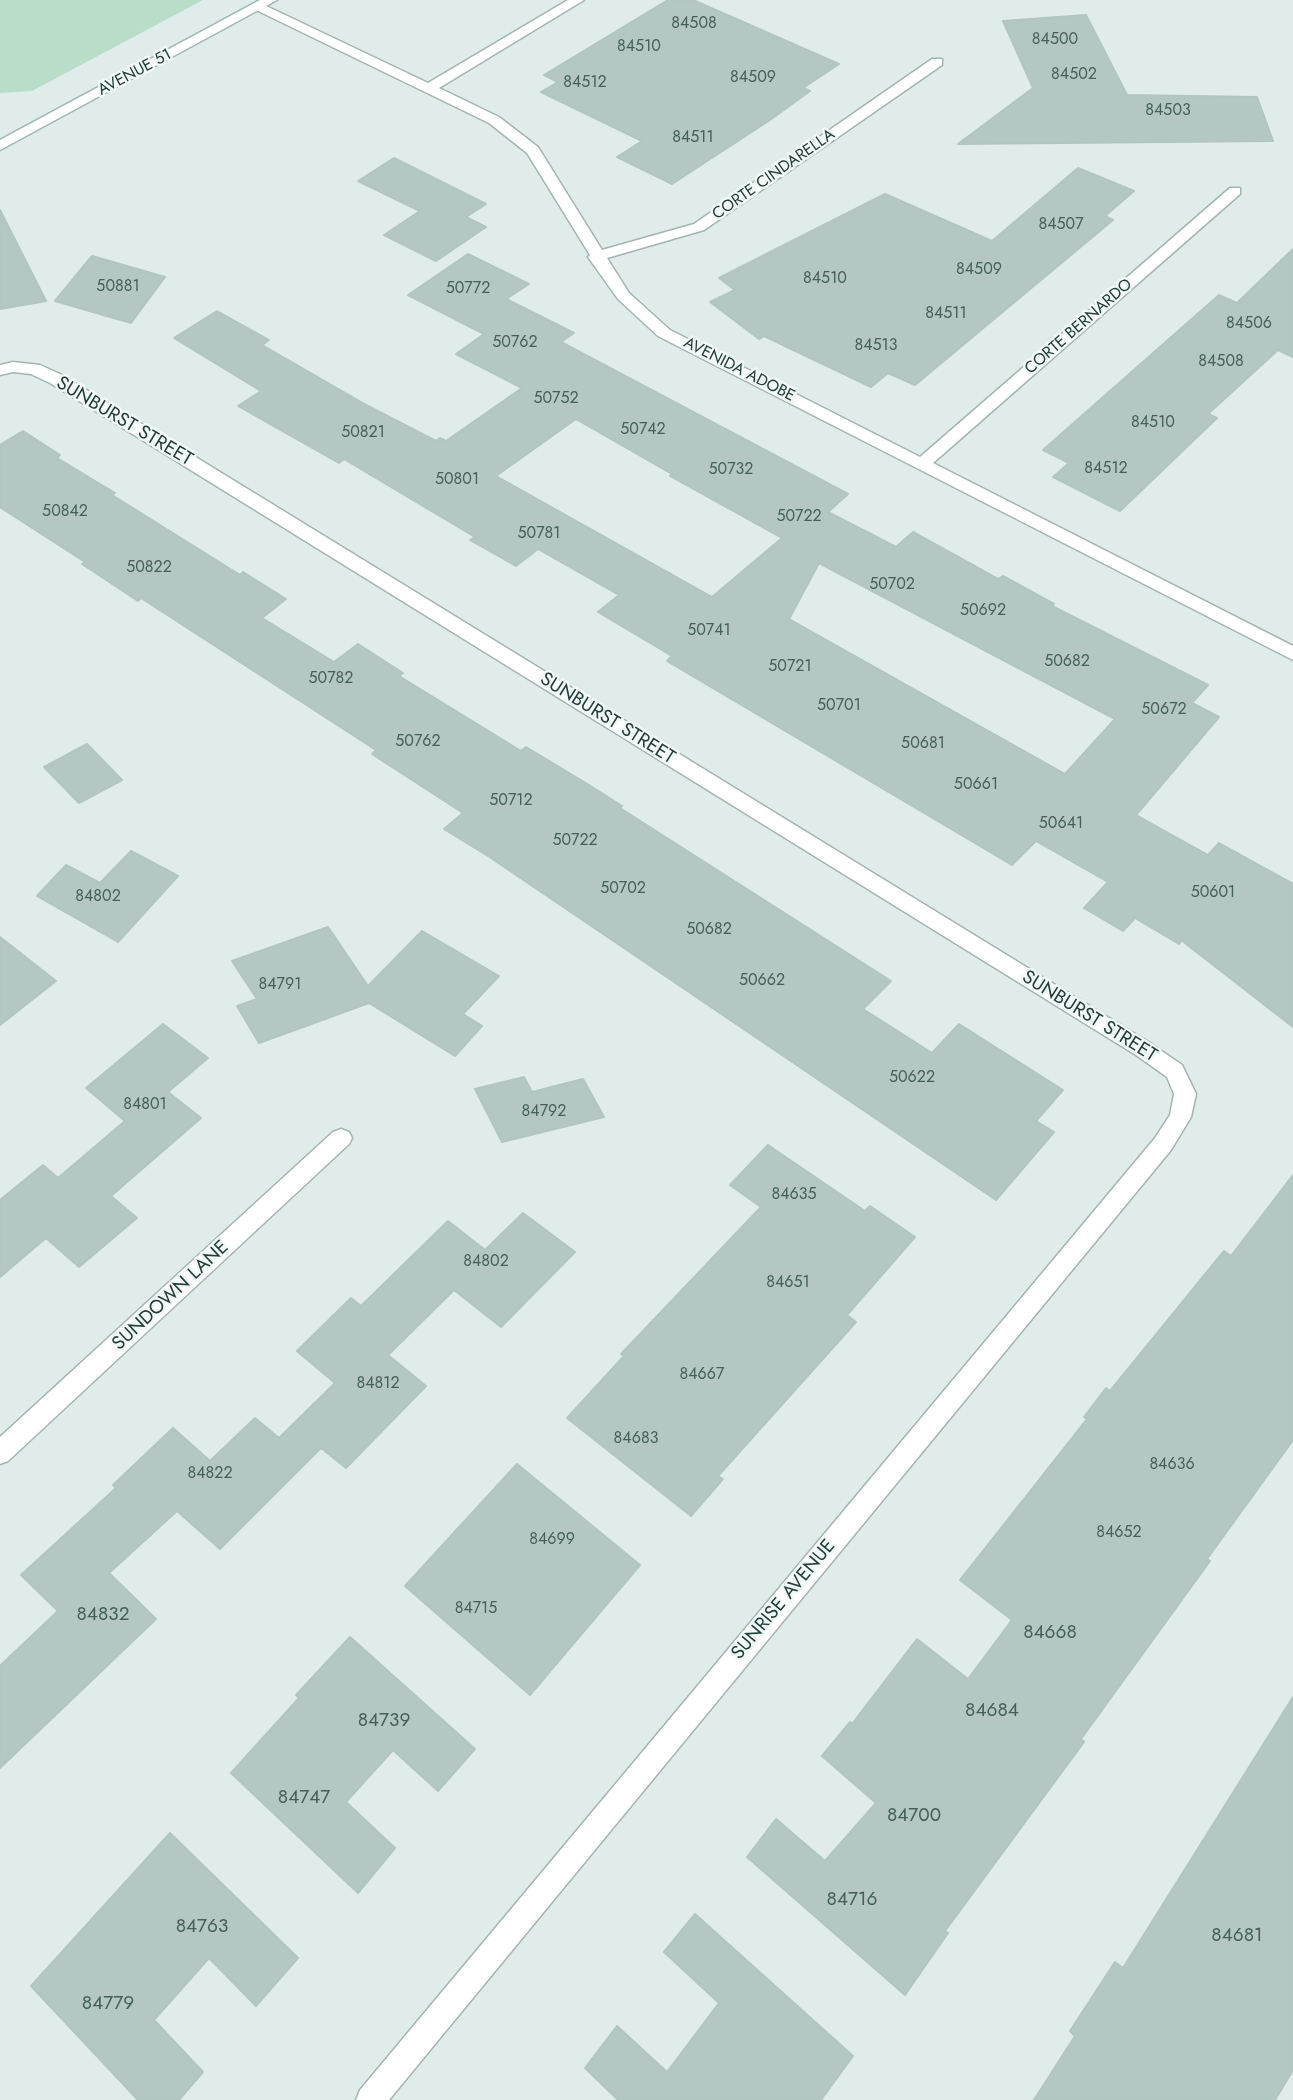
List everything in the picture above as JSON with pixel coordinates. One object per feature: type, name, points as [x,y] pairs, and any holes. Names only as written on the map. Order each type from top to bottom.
[{"type":"street","points":[[428,89],[577,0]]},
{"type":"street","name":"AVENIDA ADOBE","points":[[264,4],[494,120],[533,150],[622,296],[664,333],[1293,654]]},
{"type":"street","name":"AVENUE 51","points":[[2,143],[264,4]]},
{"type":"street","name":"CORTE CINDARELLA","points":[[596,257],[699,227],[937,62]]},
{"type":"street","name":"CORTE BERNARDO","points":[[923,463],[1235,191]]},
{"type":"street","name":"SUNBURST STREET","points":[[7,369],[34,369],[56,379],[1143,1049],[1175,1071],[1185,1094]]},
{"type":"street","name":"SUNRISE AVENUE","points":[[370,2100],[1163,1144],[1180,1117],[1185,1094]]},
{"type":"street","name":"SUNDOWN LANE","points":[[0,1453],[341,1138]]},
{"type":"green space","points":[[0,0],[203,0],[32,91],[0,93]]},
{"type":"building","points":[[668,0],[693,0],[839,64],[803,88],[810,91],[770,120],[672,184],[617,157],[642,141],[541,92],[558,82],[544,75]]},
{"type":"building","points":[[1086,15],[1127,95],[1257,97],[1273,141],[958,144],[1033,88],[1003,21]]},
{"type":"building","points":[[394,158],[486,204],[466,217],[486,227],[436,261],[384,235],[420,211],[358,181]]},
{"type":"building","points":[[1078,168],[1134,191],[1105,216],[1113,220],[915,385],[888,373],[871,387],[764,336],[759,339],[710,302],[735,290],[719,278],[885,194],[992,241]]},
{"type":"building","points":[[0,210],[46,301],[0,309]]},
{"type":"building","points":[[1293,249],[1293,357],[1278,350],[1208,414],[1217,418],[1120,511],[1053,477],[1069,463],[1043,450],[1219,295],[1237,303]]},
{"type":"building","points":[[468,254],[529,284],[506,299],[574,333],[561,342],[848,494],[828,512],[896,547],[913,532],[998,579],[1003,576],[1054,604],[1052,606],[1208,685],[1192,703],[1219,717],[1136,815],[1208,855],[1219,843],[1293,884],[1293,1027],[1181,940],[1179,944],[1135,918],[1123,931],[1084,908],[1108,882],[1036,841],[1012,865],[667,661],[672,656],[598,612],[619,595],[538,549],[516,566],[470,540],[475,537],[344,459],[339,463],[238,406],[261,391],[174,338],[217,311],[269,340],[262,345],[368,406],[436,441],[440,438],[446,441],[522,388],[456,354],[484,334],[408,295]],"holes":[[[576,419],[672,474],[670,476],[782,538],[712,597],[496,476]],[[819,563],[1115,719],[1065,774],[789,619]]]},
{"type":"building","points":[[92,256],[165,277],[131,323],[55,301]]},
{"type":"building","points":[[23,431],[60,455],[57,458],[115,493],[112,495],[240,575],[243,572],[286,599],[262,618],[334,662],[358,644],[403,673],[399,676],[521,751],[526,747],[589,785],[622,806],[620,808],[891,981],[863,1009],[932,1053],[959,1024],[1063,1090],[1036,1121],[1054,1132],[996,1200],[488,856],[444,829],[463,813],[372,754],[376,750],[141,598],[138,601],[82,564],[85,562],[0,507],[0,445]]},
{"type":"building","points":[[87,744],[122,780],[79,803],[44,767]]},
{"type":"building","points":[[131,851],[178,876],[118,942],[37,896],[66,865],[100,883]]},
{"type":"building","points":[[328,927],[368,986],[422,931],[499,976],[463,1014],[482,1026],[455,1056],[369,1003],[259,1043],[237,1006],[257,999],[232,961]]},
{"type":"building","points":[[0,937],[56,981],[0,1025]]},
{"type":"building","points":[[163,1024],[208,1058],[168,1092],[201,1118],[111,1196],[137,1218],[79,1267],[46,1238],[0,1277],[0,1200],[43,1165],[58,1178],[125,1121],[86,1088]]},
{"type":"building","points":[[524,1077],[532,1092],[583,1079],[604,1117],[502,1142],[475,1089]]},
{"type":"building","points":[[768,1145],[865,1211],[870,1206],[915,1237],[847,1315],[856,1322],[718,1476],[723,1479],[691,1516],[567,1418],[624,1356],[621,1354],[761,1207],[730,1185]]},
{"type":"building","points":[[1293,1175],[1293,1440],[1207,1559],[1210,1561],[1081,1739],[1084,1742],[945,1931],[948,1933],[905,1995],[747,1857],[776,1819],[825,1861],[876,1803],[822,1756],[850,1722],[852,1724],[917,1639],[968,1679],[1012,1620],[960,1580],[1087,1419],[1084,1417],[1106,1388],[1110,1391],[1224,1251],[1231,1256]]},
{"type":"building","points":[[523,1213],[575,1252],[501,1327],[454,1290],[388,1355],[426,1386],[346,1468],[321,1448],[220,1549],[177,1511],[109,1573],[156,1619],[0,1768],[0,1666],[58,1611],[21,1575],[116,1488],[113,1485],[173,1428],[210,1461],[255,1418],[279,1438],[335,1383],[297,1351],[351,1298],[361,1306],[448,1221],[485,1250]]},
{"type":"building","points":[[517,1464],[640,1565],[530,1695],[405,1586]]},
{"type":"building","points":[[350,1637],[475,1749],[438,1791],[393,1750],[346,1802],[395,1848],[358,1893],[231,1773],[299,1698],[296,1695]]},
{"type":"building","points":[[1293,1697],[1293,2070],[1275,2100],[1034,2100],[1075,2036],[1070,2031],[1115,1962],[1123,1968]]},
{"type":"building","points":[[170,1833],[298,1958],[256,2006],[209,1958],[154,2020],[203,2072],[179,2100],[138,2100],[31,1986]]},
{"type":"building","points":[[695,1914],[853,2056],[821,2100],[618,2100],[585,2068],[617,2026],[667,2072],[719,2003],[664,1952]]}]
